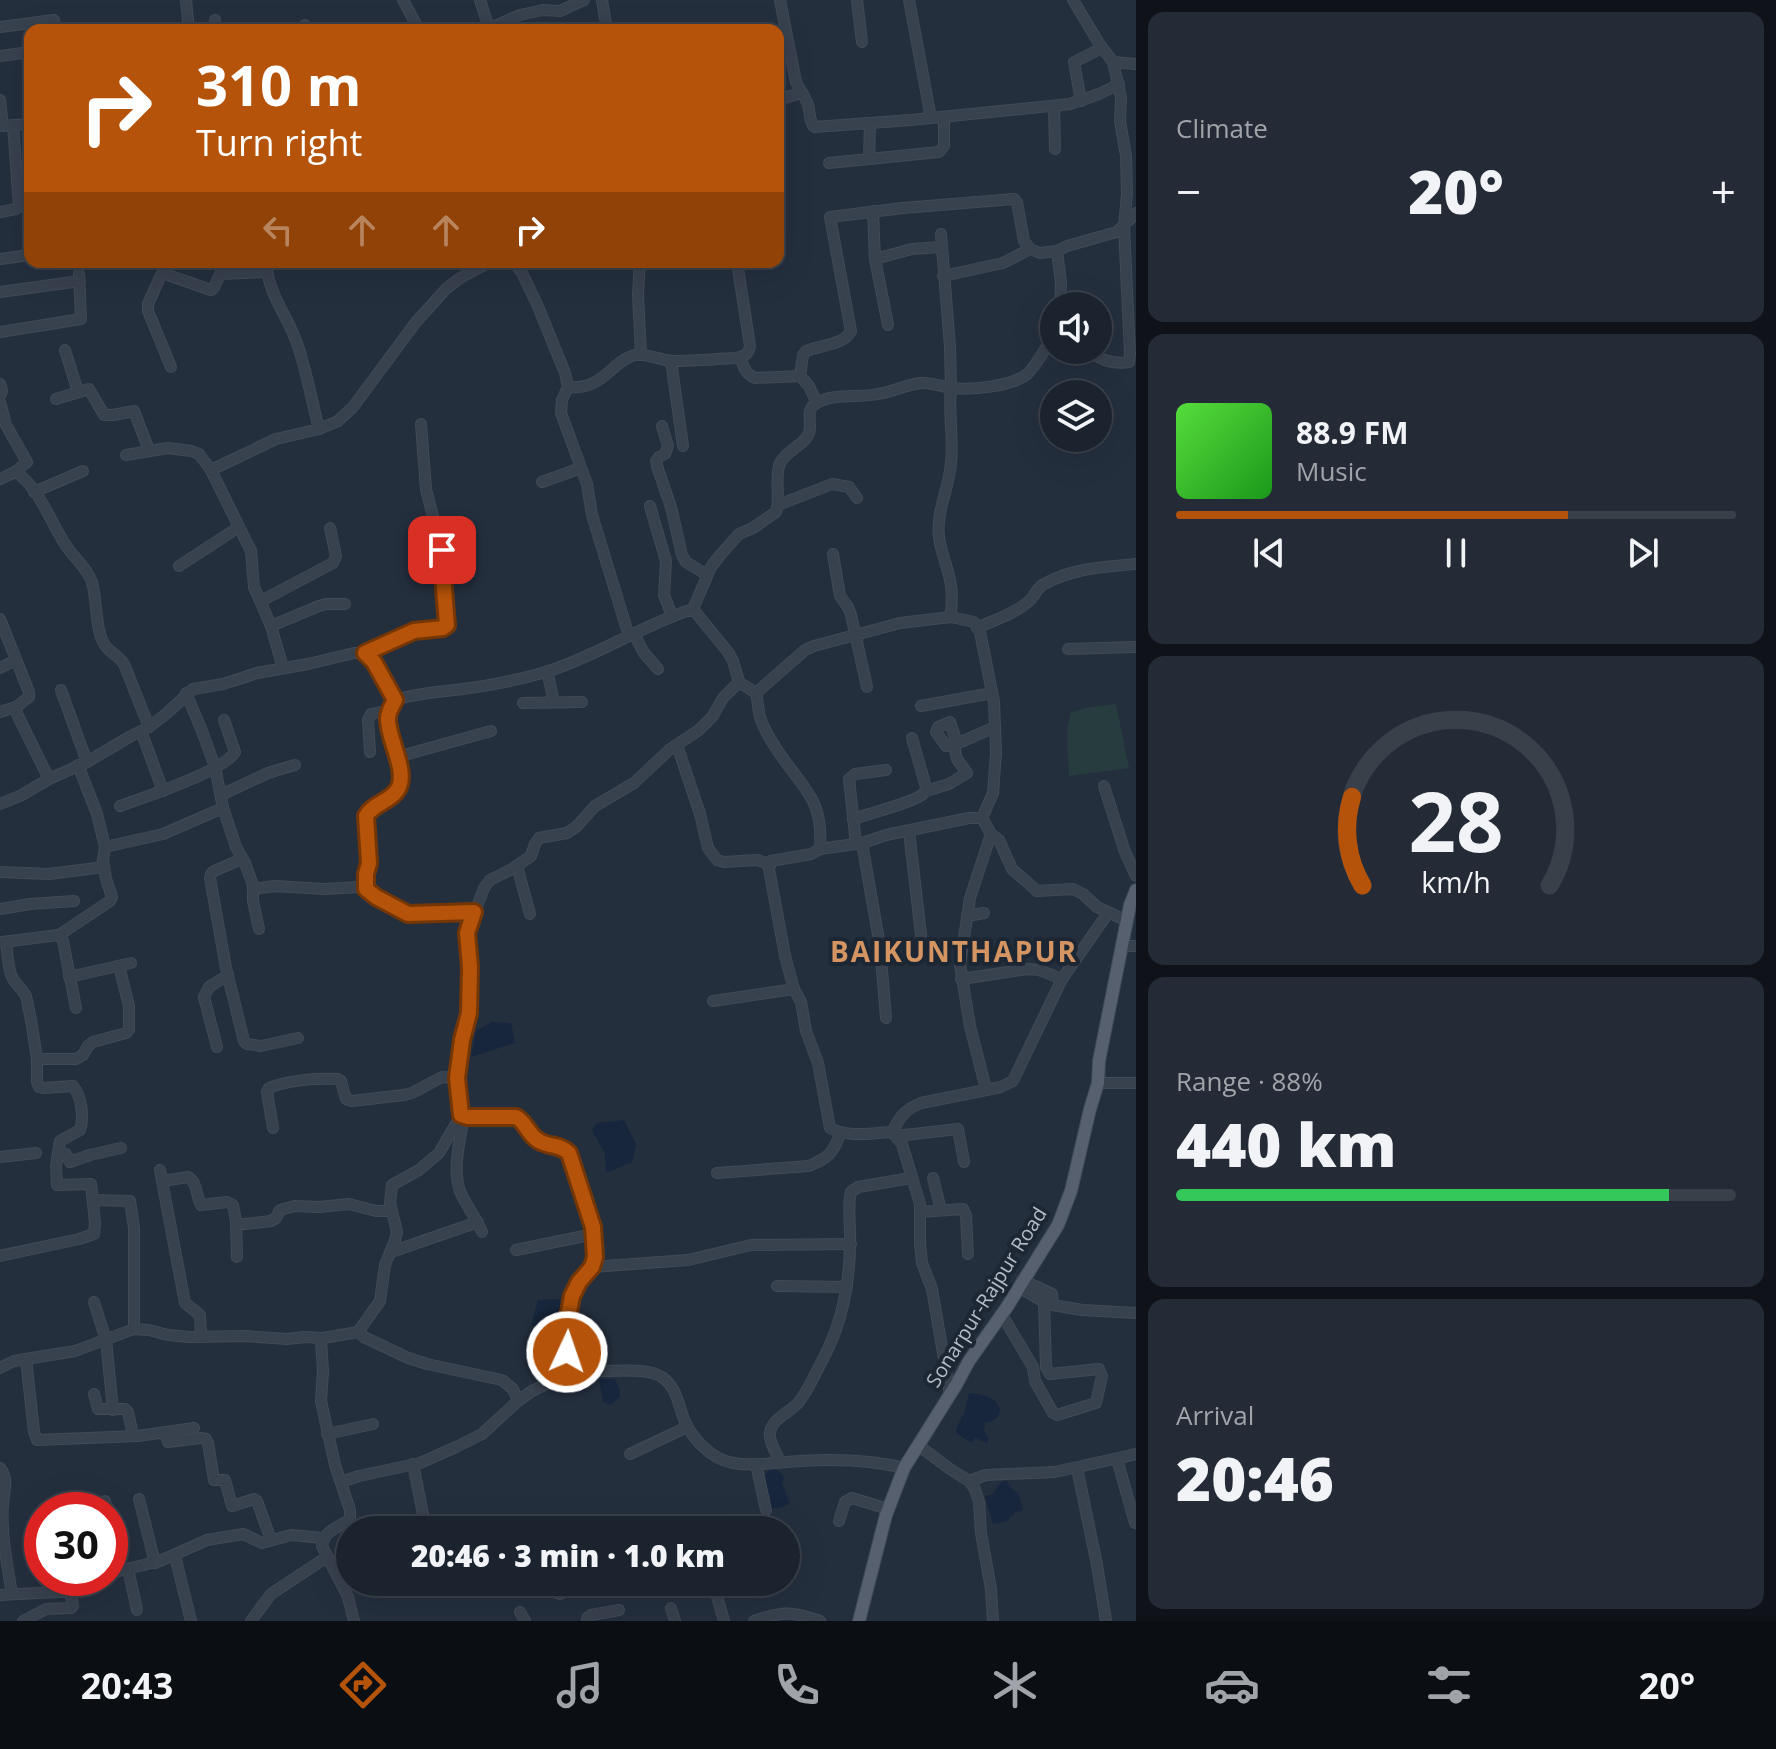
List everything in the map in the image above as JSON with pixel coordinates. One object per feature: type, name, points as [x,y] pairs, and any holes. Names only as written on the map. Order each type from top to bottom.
[{"type":"main road","name":"Sonarpur-Rajpur Road","points":[[859,1621],[888,1509],[904,1468],[1058,1225],[1071,1191],[1098,1083],[1099,1061],[1136,890]]},
{"type":"street","points":[[186,0],[188,24]]},
{"type":"street","points":[[403,0],[416,24]]},
{"type":"street","points":[[480,0],[486,24]]},
{"type":"street","points":[[499,24],[543,10],[560,11],[584,0]]},
{"type":"street","points":[[602,0],[606,24]]},
{"type":"street","points":[[780,0],[796,82],[806,99],[810,123],[814,127],[1054,106],[1081,101],[1119,84]]},
{"type":"street","points":[[857,0],[862,42]]},
{"type":"street","points":[[909,0],[931,118]]},
{"type":"street","points":[[1073,0],[1113,62],[1121,97],[1120,121],[1126,156],[1124,226],[1132,363],[1112,363]]},
{"type":"street","points":[[0,27],[54,20]]},
{"type":"street","points":[[1081,101],[1074,62],[1102,48]]},
{"type":"street","points":[[0,56],[24,53]]},
{"type":"street","points":[[1113,62],[1136,64]]},
{"type":"street","points":[[784,98],[800,93]]},
{"type":"street","points":[[0,100],[19,206],[0,212]]},
{"type":"street","points":[[1054,106],[1055,149]]},
{"type":"street","points":[[829,163],[942,150],[944,117]]},
{"type":"street","points":[[869,159],[870,123]]},
{"type":"street","points":[[800,376],[806,351],[848,338],[851,331],[830,217],[1014,199],[1024,241],[1030,249],[1040,253],[1057,251],[1117,232],[1136,213]]},
{"type":"street","points":[[873,211],[875,259],[888,325]]},
{"type":"street","points":[[941,234],[950,347],[952,463],[938,523],[952,589],[951,617]]},
{"type":"street","points":[[875,259],[912,249],[941,247]]},
{"type":"street","points":[[943,276],[1003,263],[1030,249]]},
{"type":"street","points":[[1057,251],[1061,292]]},
{"type":"street","points":[[0,259],[24,256]]},
{"type":"street","points":[[171,367],[148,311],[161,275],[211,290],[220,274],[259,268]]},
{"type":"street","points":[[266,268],[274,297],[297,344],[319,429]]},
{"type":"street","points":[[211,470],[276,439],[338,421],[353,407],[416,322],[446,289],[479,268]]},
{"type":"street","points":[[518,268],[563,364],[568,387],[562,400],[561,413],[587,484],[592,515],[632,635],[658,669]]},
{"type":"street","points":[[640,268],[641,355]]},
{"type":"street","points":[[568,387],[599,380],[625,360],[641,355],[671,361],[741,357],[749,352],[738,268]]},
{"type":"street","points":[[0,292],[79,278],[81,319],[0,332]]},
{"type":"street","points":[[65,350],[78,392]]},
{"type":"street","points":[[370,752],[368,720],[371,714],[430,692],[456,690],[547,671],[693,609],[707,575],[739,534],[776,512],[779,465],[808,436],[808,418],[811,408],[817,403],[840,397],[881,394],[922,383],[972,388],[1016,380],[1027,373],[1040,356]]},
{"type":"street","points":[[741,357],[744,369],[755,378],[800,376]]},
{"type":"street","points":[[671,361],[683,446]]},
{"type":"street","points":[[800,376],[817,403]]},
{"type":"street","points":[[0,384],[6,425],[27,462],[0,479]]},
{"type":"street","points":[[56,399],[89,389],[104,415],[134,411],[149,450]]},
{"type":"street","points":[[0,804],[145,729],[193,689],[223,684],[257,673],[365,653],[414,631],[447,625],[444,560],[426,489],[421,424]]},
{"type":"street","points":[[662,426],[668,446],[665,454],[656,461],[682,555],[686,562],[707,575]]},
{"type":"street","points":[[126,455],[168,448],[191,451],[199,454],[211,470],[251,551],[252,581],[271,626],[283,668]]},
{"type":"street","points":[[542,482],[581,468]]},
{"type":"street","points":[[34,492],[83,471]]},
{"type":"street","points":[[15,472],[34,492],[91,581],[101,638],[111,653],[119,656],[124,664],[163,791]]},
{"type":"street","points":[[778,505],[832,484],[849,487],[857,498]]},
{"type":"street","points":[[650,506],[666,561],[664,595],[672,616]]},
{"type":"street","points":[[179,566],[239,527]]},
{"type":"street","points":[[261,601],[333,563],[336,556],[330,528]]},
{"type":"street","points":[[833,554],[841,601],[848,607],[867,687]]},
{"type":"street","points":[[977,628],[1021,607],[1032,599],[1036,589],[1044,583],[1076,570],[1136,564]]},
{"type":"street","points":[[271,626],[326,604],[345,604]]},
{"type":"street","points":[[693,609],[728,652],[739,682],[756,693],[761,720],[774,746],[811,796],[822,829],[820,849]]},
{"type":"street","points":[[756,693],[805,650],[814,646],[900,623],[951,617],[974,622],[980,632],[995,727],[993,793],[982,818]]},
{"type":"street","points":[[0,619],[4,642],[16,660],[29,692],[29,697],[16,707],[0,712]]},
{"type":"street","points":[[1068,649],[1136,647]]},
{"type":"street","points":[[365,653],[374,662],[392,705]]},
{"type":"street","points":[[0,668],[16,660]]},
{"type":"street","points":[[547,671],[554,702]]},
{"type":"street","points":[[391,1252],[480,1227],[463,1197],[456,1167],[463,1116],[457,1078],[469,1013],[467,933],[480,895],[490,880],[531,856],[539,838],[567,833],[576,827],[595,806],[634,783],[669,750],[699,730],[739,682]]},
{"type":"street","points":[[0,1256],[94,1234],[91,1184],[57,1185],[60,1141],[82,1127],[77,1089],[73,1086],[39,1087],[26,996],[13,979],[3,942],[59,935],[112,897],[104,867],[105,847],[97,814],[61,690]]},
{"type":"street","points":[[186,693],[215,767],[223,808],[254,889],[253,901],[259,929]]},
{"type":"street","points":[[921,706],[992,693]]},
{"type":"street","points":[[853,819],[903,803],[967,773],[957,759],[947,701]]},
{"type":"street","points":[[523,703],[582,702]]},
{"type":"street","points":[[366,889],[369,863],[366,816],[369,810],[398,790],[400,782],[387,714],[392,705]]},
{"type":"street","points":[[16,707],[49,779]]},
{"type":"street","points":[[120,806],[163,791],[234,756],[224,720]]},
{"type":"street","points":[[950,722],[938,727],[936,732],[946,746],[995,727]]},
{"type":"street","points":[[397,757],[491,731]]},
{"type":"street","points":[[912,738],[926,791]]},
{"type":"street","points":[[677,745],[708,848],[717,860],[758,860],[770,865]]},
{"type":"street","points":[[221,795],[268,773],[295,765]]},
{"type":"street","points":[[886,770],[855,774],[851,776],[849,785],[853,819],[880,946],[886,1018]]},
{"type":"street","points":[[1104,786],[1136,876]]},
{"type":"street","points":[[105,847],[163,834],[223,808]]},
{"type":"street","points":[[964,1162],[958,1129],[856,1134],[840,1133],[830,1128],[818,1063],[785,956],[769,869],[771,861],[782,857],[811,854],[820,849],[969,818],[982,818]]},
{"type":"street","points":[[982,818],[991,834],[999,840],[1012,869],[1037,891],[1073,889],[1097,907],[1127,921]]},
{"type":"street","points":[[909,831],[921,935]]},
{"type":"street","points":[[986,1089],[961,979],[961,952],[974,881],[991,834]]},
{"type":"street","points":[[242,859],[211,874],[228,975],[244,1041],[261,1046],[298,1038]]},
{"type":"street","points":[[517,866],[530,914]]},
{"type":"street","points":[[0,872],[49,874],[104,867]]},
{"type":"street","points":[[254,889],[274,886],[315,889],[356,887],[366,889],[408,914],[474,912]]},
{"type":"street","points":[[0,909],[74,901]]},
{"type":"street","points":[[967,916],[984,913]]},
{"type":"street","points":[[894,1134],[903,1112],[911,1107],[1008,1085],[1013,1081],[1062,979],[1108,913]]},
{"type":"street","points":[[59,935],[63,941],[76,1008]]},
{"type":"street","points":[[1122,946],[1136,946]]},
{"type":"street","points":[[69,977],[131,963]]},
{"type":"street","points":[[37,1059],[76,1059],[93,1042],[129,1030],[129,1006],[119,966]]},
{"type":"street","points":[[961,979],[1028,969],[1062,979]]},
{"type":"street","points":[[217,1047],[204,997],[209,987],[228,975]]},
{"type":"street","points":[[713,1001],[794,989]]},
{"type":"street","points":[[273,1128],[267,1092],[274,1085],[338,1079],[346,1099],[352,1101],[404,1095],[442,1077],[457,1078]]},
{"type":"street","points":[[1098,1083],[1136,1083]]},
{"type":"street","points":[[0,1368],[26,1359],[75,1351],[134,1329],[168,1335],[287,1339],[323,1338],[358,1332],[380,1301],[385,1265],[397,1232],[390,1203],[392,1185],[419,1170],[439,1153],[463,1116]]},
{"type":"street","points":[[463,1116],[516,1117],[540,1142],[565,1148],[571,1159],[594,1234],[595,1257],[592,1267],[575,1288],[569,1307],[566,1328],[568,1358],[577,1369]]},
{"type":"street","points":[[717,1173],[809,1166],[832,1152],[840,1133]]},
{"type":"street","points":[[894,1134],[902,1144],[920,1204],[922,1263],[932,1289],[950,1394]]},
{"type":"street","points":[[58,1152],[66,1154],[70,1162],[121,1148]]},
{"type":"street","points":[[0,1157],[36,1153]]},
{"type":"street","points":[[201,1337],[200,1315],[185,1303],[162,1175],[192,1179],[201,1205],[231,1203],[235,1209],[237,1257]]},
{"type":"street","points":[[780,1462],[769,1436],[770,1429],[801,1399],[823,1360],[847,1287],[851,1244],[850,1197],[854,1189],[911,1178]]},
{"type":"street","points":[[933,1178],[941,1210]]},
{"type":"street","points":[[93,1200],[130,1201],[134,1228],[134,1329]]},
{"type":"street","points":[[236,1225],[271,1221],[280,1210],[295,1206],[349,1204],[376,1211],[391,1211]]},
{"type":"street","points":[[921,1212],[963,1209],[968,1254]]},
{"type":"street","points":[[516,1250],[594,1234]]},
{"type":"street","points":[[592,1267],[680,1261],[751,1245],[851,1244]]},
{"type":"street","points":[[1020,1284],[1052,1294],[1053,1305],[1136,1313]]},
{"type":"street","points":[[1002,1315],[1033,1367],[1035,1381],[1053,1413],[1057,1415],[1096,1403],[1102,1376],[1099,1369],[1048,1372],[1044,1302],[1020,1284]]},
{"type":"street","points":[[777,1286],[847,1287]]},
{"type":"street","points":[[94,1302],[106,1340],[113,1410]]},
{"type":"street","points":[[358,1332],[408,1358],[502,1380],[513,1389],[518,1401]]},
{"type":"street","points":[[323,1338],[321,1401],[350,1519],[327,1533],[322,1546],[348,1597],[354,1621]]},
{"type":"street","points":[[26,1359],[37,1440],[194,1428]]},
{"type":"street","points":[[341,1482],[413,1464],[456,1447],[482,1434],[518,1401],[543,1384],[577,1369],[633,1372],[663,1378],[673,1389],[687,1427],[702,1445],[730,1463],[881,1462],[904,1468]]},
{"type":"street","points":[[94,1394],[98,1409],[125,1409],[128,1412],[133,1435]]},
{"type":"street","points":[[327,1434],[357,1434],[373,1424]]},
{"type":"street","points":[[630,1454],[687,1427]]},
{"type":"street","points":[[165,1432],[168,1442],[206,1439],[214,1480],[225,1480],[232,1506],[254,1499],[257,1501],[271,1540]]},
{"type":"street","points":[[918,1445],[969,1481],[975,1489],[993,1621]]},
{"type":"street","points":[[969,1481],[986,1475],[1039,1474],[1077,1468],[1136,1454]]},
{"type":"street","points":[[1117,1459],[1135,1523]]},
{"type":"street","points":[[413,1464],[423,1516]]},
{"type":"street","points":[[756,1464],[766,1510]]},
{"type":"street","points":[[1077,1468],[1106,1621]]},
{"type":"street","points":[[2,1475],[6,1594]]},
{"type":"street","points":[[839,1521],[845,1502],[852,1498],[888,1509]]},
{"type":"street","points":[[139,1499],[155,1563]]},
{"type":"street","points":[[128,1569],[175,1556],[207,1540],[233,1535],[247,1535],[262,1543],[291,1535],[323,1538]]},
{"type":"street","points":[[175,1556],[191,1621]]},
{"type":"street","points":[[251,1621],[271,1594],[327,1557]]},
{"type":"street","points":[[128,1590],[137,1610]]},
{"type":"street","points":[[23,1621],[46,1609],[71,1608],[71,1596]]},
{"type":"street","points":[[717,1596],[724,1621]]},
{"type":"street","points":[[671,1608],[675,1621]]},
{"type":"street","points":[[587,1621],[591,1615],[619,1610]]},
{"type":"street","points":[[755,1621],[775,1613],[790,1613],[820,1621]]},
{"type":"green space","points":[[1116,704],[1129,768],[1069,776],[1067,736],[1071,712]]},
{"type":"water","points":[[492,1022],[511,1023],[515,1043],[471,1057],[476,1031]]},
{"type":"water","points":[[624,1120],[636,1144],[632,1162],[606,1173],[605,1154],[592,1130],[597,1123]]},
{"type":"water","points":[[558,1299],[563,1303],[557,1328],[531,1326],[538,1300]]},
{"type":"water","points":[[599,1379],[615,1379],[619,1388],[620,1397],[610,1405],[603,1402]]},
{"type":"water","points":[[969,1393],[989,1397],[1000,1408],[995,1419],[985,1423],[987,1443],[975,1438],[972,1443],[957,1434]]},
{"type":"water","points":[[771,1468],[783,1476],[782,1483],[790,1503],[770,1509],[765,1475]]},
{"type":"water","points":[[1006,1480],[1018,1493],[1023,1508],[1009,1520],[993,1524],[985,1496],[992,1495]]},
{"type":"district","name":"BAIKUNTHAPUR","points":[[954,951]]},
{"type":"route","points":[[442,550],[447,625],[414,631],[365,653],[374,662],[395,700],[387,714],[400,782],[394,794],[369,810],[366,816],[369,867],[366,889],[408,914],[474,912],[467,933],[469,1013],[457,1078],[461,1115],[516,1117],[540,1142],[565,1148],[569,1153],[593,1227],[595,1257],[592,1267],[572,1296],[566,1328],[567,1352]]}]
